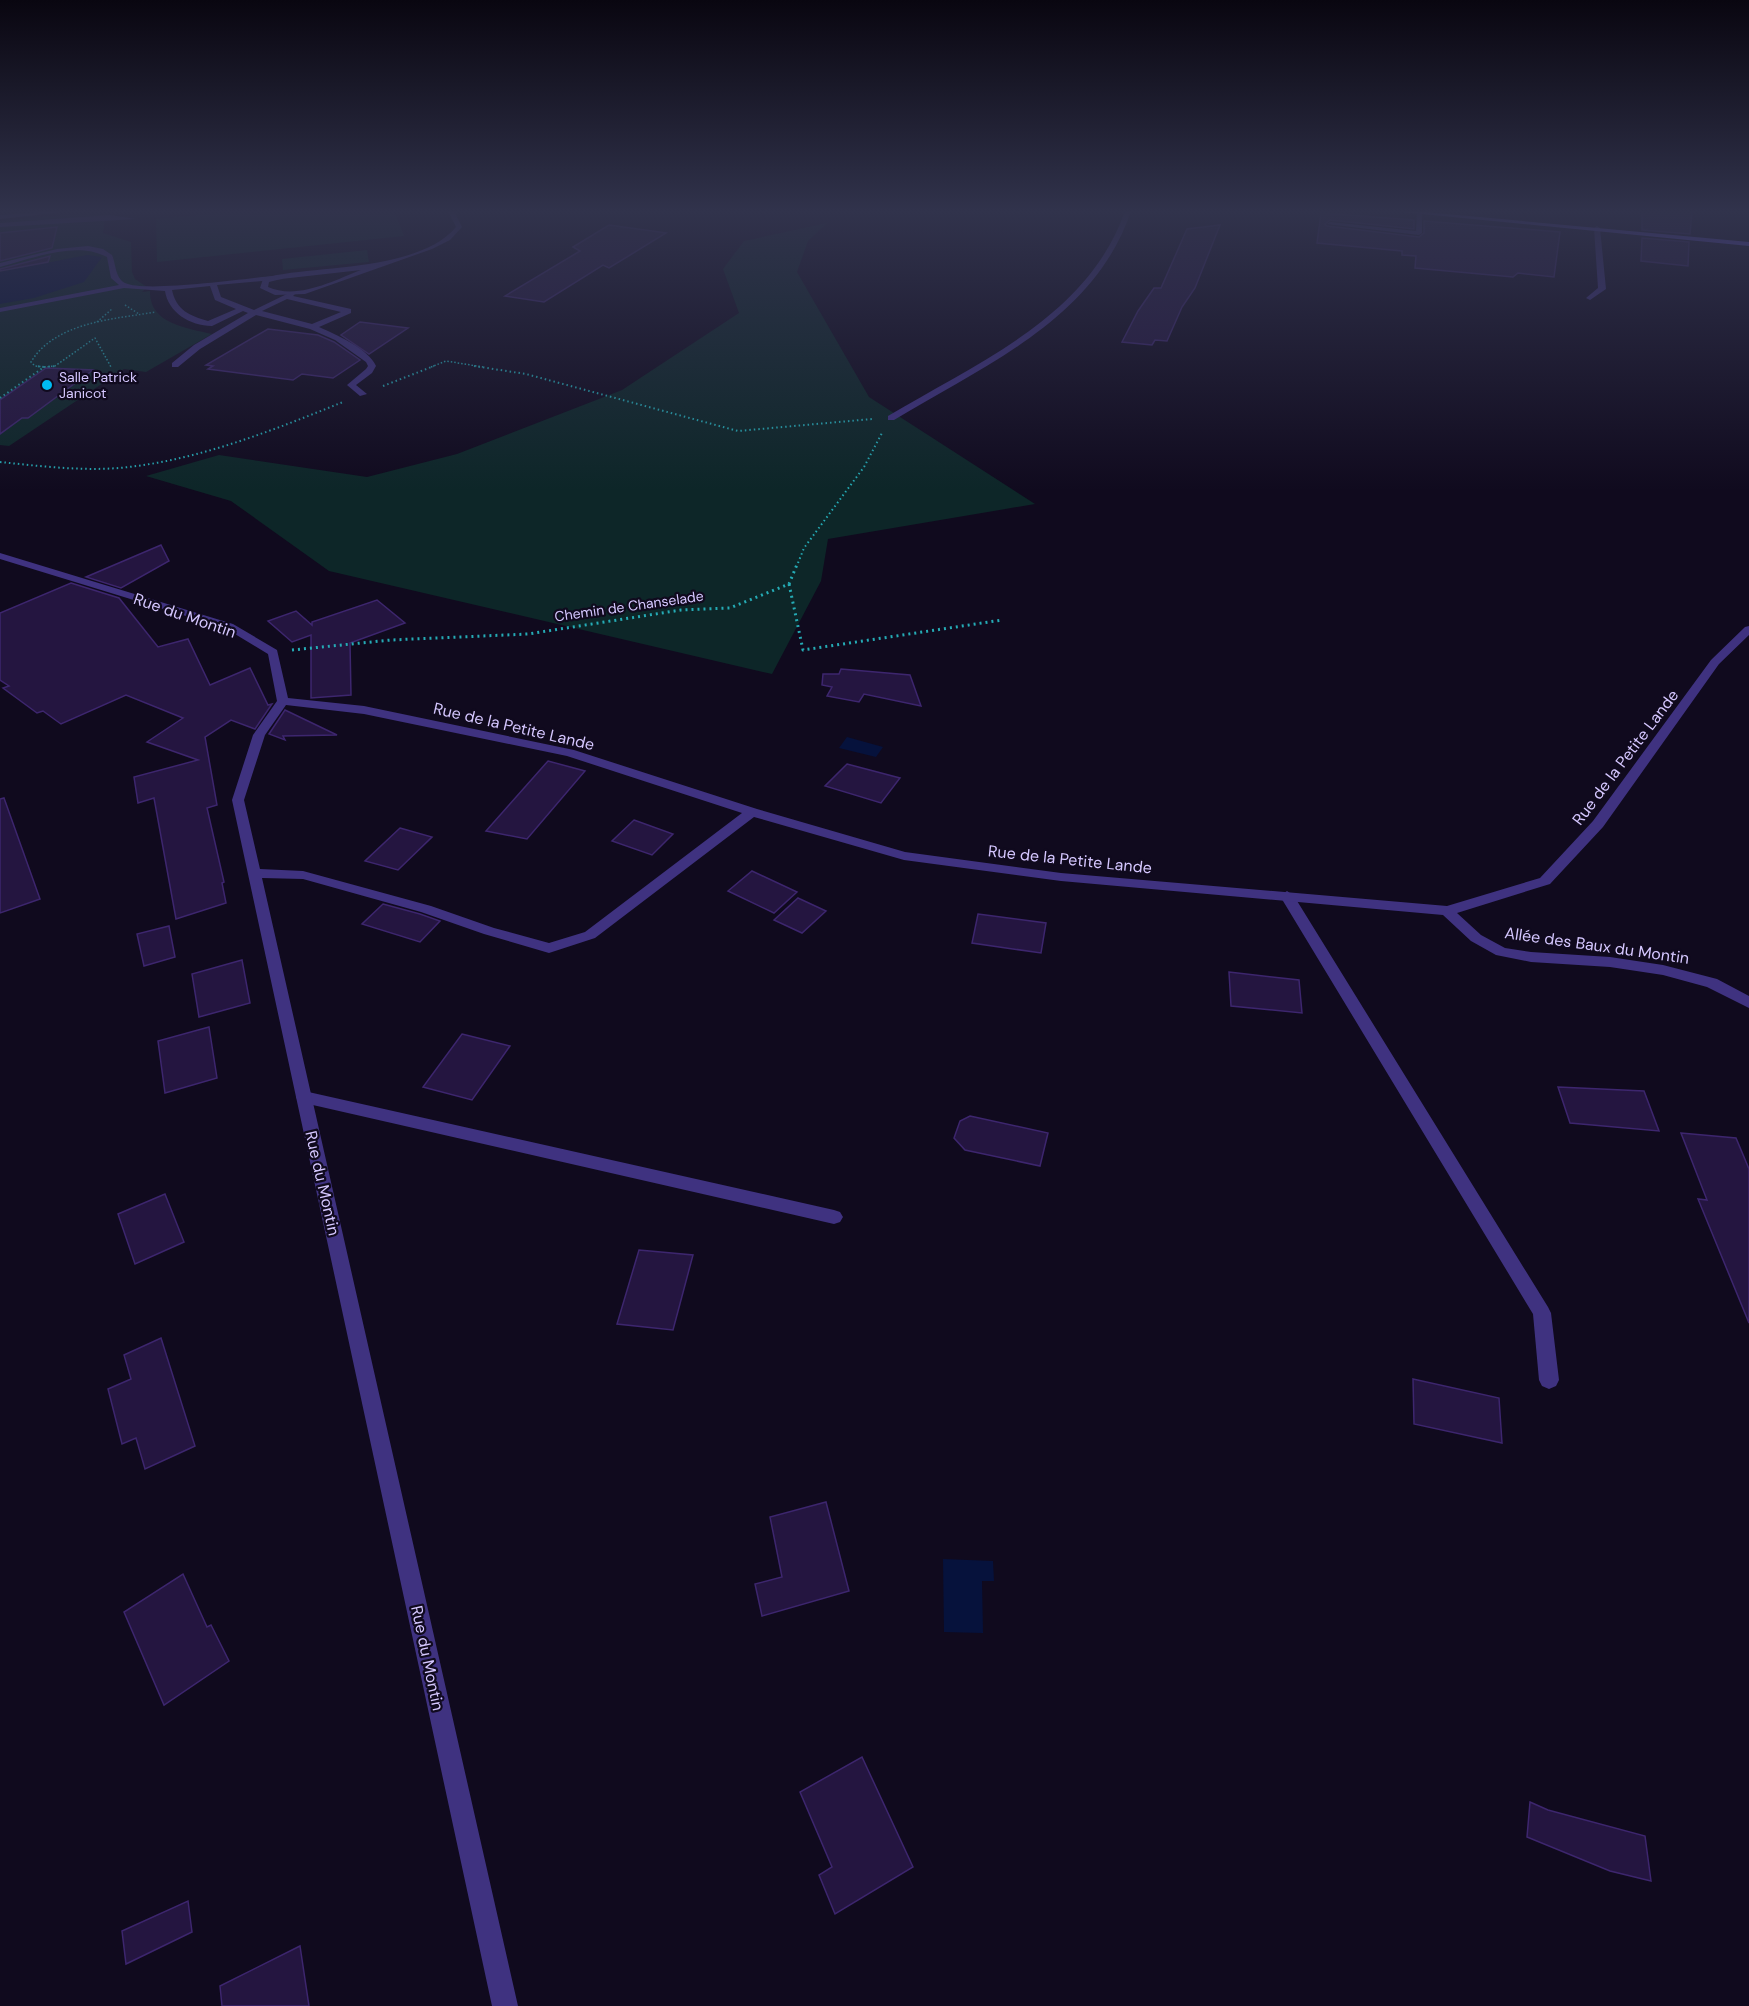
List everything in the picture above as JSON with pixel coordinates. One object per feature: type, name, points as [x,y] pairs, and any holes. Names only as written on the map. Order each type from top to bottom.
[{"type":"street","points":[[0,310],[31,305]]},
{"type":"street","points":[[172,305],[186,316],[209,324],[242,309]]},
{"type":"street","points":[[232,305],[313,327],[338,338],[370,361],[372,366],[369,371],[351,385],[363,394]]},
{"type":"street","points":[[175,365],[197,347],[269,305]]},
{"type":"street","points":[[313,327],[348,311],[324,305]]},
{"type":"street","points":[[891,418],[1036,331],[1067,305]]},
{"type":"street","name":"Rue du Montin","points":[[0,556],[229,626],[273,652]]},
{"type":"street","name":"Rue de la Petite Lande","points":[[283,701],[364,710],[570,753],[752,812],[904,856],[1061,877],[1447,911],[1545,881],[1598,824],[1715,662],[1749,629]]},
{"type":"street","points":[[273,652],[283,701]]},
{"type":"street","name":"Rue du Montin","points":[[283,701],[259,735],[238,800],[505,2006]]},
{"type":"street","points":[[255,873],[303,875],[426,909],[489,931],[549,948],[590,935],[752,812]]},
{"type":"street","points":[[1287,896],[1542,1313],[1549,1380]]},
{"type":"street","name":"Allée des Baux du Montin","points":[[1447,911],[1476,938],[1501,952],[1531,957],[1610,962],[1663,970],[1712,983],[1749,1003]]},
{"type":"street","points":[[304,1097],[834,1217]]},
{"type":"path","points":[[124,305],[140,315]]},
{"type":"path","points":[[97,322],[114,307]]},
{"type":"path","points":[[111,367],[95,338],[55,366],[34,366],[31,362],[41,346],[97,322],[156,312]]},
{"type":"path","points":[[0,462],[90,469],[159,462],[232,443],[446,361],[526,374],[738,431],[891,418]]},
{"type":"path","points":[[0,398],[44,367]]},
{"type":"path","points":[[891,418],[864,466],[804,548],[789,584],[802,650],[1002,620]]},
{"type":"path","name":"Chemin de Chanselade","points":[[273,652],[391,640],[528,634],[681,610],[730,608],[789,584]]},
{"type":"green space","points":[[0,305],[152,305],[163,318],[171,323],[212,334],[146,372],[124,369],[9,446],[0,445]]},
{"type":"green space","points":[[736,305],[816,305],[869,397],[1035,504],[828,539],[821,581],[772,674],[329,571],[231,501],[146,476],[219,455],[367,477],[457,454],[622,390],[739,313]]},
{"type":"shaded area","points":[[847,737],[883,747],[876,757],[839,748]]},
{"type":"shaded area","points":[[943,1559],[993,1561],[994,1581],[982,1581],[983,1633],[944,1632]]},
{"type":"building","points":[[1142,305],[1184,305],[1167,341],[1155,340],[1152,345],[1122,342]]},
{"type":"building","points":[[360,322],[408,328],[369,354],[341,335]]},
{"type":"building","points":[[268,329],[318,335],[334,342],[360,360],[333,378],[302,374],[293,380],[208,369],[213,366],[206,365]]},
{"type":"building","name":"Salle Patrick Janicot","points":[[46,368],[93,370],[28,418],[22,418],[0,434],[0,400]]},
{"type":"building","points":[[161,545],[169,561],[121,588],[86,577]]},
{"type":"building","points":[[71,583],[119,598],[158,647],[188,639],[210,685],[250,668],[268,705],[272,704],[255,729],[231,720],[205,737],[217,805],[207,808],[224,882],[222,883],[226,903],[176,919],[154,798],[138,803],[134,777],[198,760],[147,742],[183,718],[126,695],[61,724],[43,711],[37,713],[3,688],[9,686],[0,680],[0,613]]},
{"type":"building","points":[[377,600],[405,623],[350,643],[351,695],[311,698],[311,635],[292,642],[268,621],[296,611],[312,625],[312,622]]},
{"type":"building","points":[[841,669],[910,675],[921,706],[864,694],[859,702],[827,696],[832,687],[822,685],[823,674],[839,674]]},
{"type":"building","points":[[285,710],[337,735],[283,736],[285,740],[269,734]]},
{"type":"building","points":[[548,761],[585,771],[527,839],[486,831]]},
{"type":"building","points":[[847,764],[900,778],[881,803],[825,786]]},
{"type":"building","points":[[4,798],[40,899],[0,913],[0,799]]},
{"type":"building","points":[[634,820],[673,834],[652,855],[612,841]]},
{"type":"building","points":[[400,828],[432,837],[398,870],[365,861]]},
{"type":"building","points":[[752,871],[797,892],[774,913],[728,891]]},
{"type":"building","points":[[798,898],[826,911],[802,933],[774,920]]},
{"type":"building","points":[[383,904],[440,921],[420,942],[362,924]]},
{"type":"building","points":[[978,914],[1046,923],[1041,953],[972,943]]},
{"type":"building","points":[[169,926],[175,957],[144,966],[137,934]]},
{"type":"building","points":[[242,960],[250,1003],[199,1017],[192,974]]},
{"type":"building","points":[[1229,972],[1299,980],[1302,1013],[1231,1006]]},
{"type":"building","points":[[209,1027],[217,1078],[165,1093],[158,1041]]},
{"type":"building","points":[[462,1034],[510,1046],[472,1100],[423,1087]]},
{"type":"building","points":[[1558,1087],[1644,1091],[1659,1131],[1570,1123]]},
{"type":"building","points":[[970,1116],[1048,1133],[1040,1166],[965,1150],[954,1138],[960,1121]]},
{"type":"building","points":[[1681,1133],[1736,1138],[1749,1169],[1749,1323],[1698,1199],[1707,1200]]},
{"type":"building","points":[[165,1194],[184,1242],[135,1264],[118,1214]]},
{"type":"building","points":[[639,1250],[693,1255],[673,1330],[617,1324]]},
{"type":"building","points":[[161,1338],[195,1446],[145,1469],[136,1438],[122,1444],[108,1389],[131,1379],[124,1355]]},
{"type":"building","points":[[1413,1379],[1499,1398],[1502,1443],[1414,1424]]},
{"type":"building","points":[[826,1502],[849,1591],[762,1616],[755,1584],[782,1577],[770,1517]]},
{"type":"building","points":[[183,1574],[207,1627],[211,1625],[229,1661],[164,1705],[124,1612]]},
{"type":"building","points":[[862,1757],[913,1867],[835,1914],[819,1875],[832,1867],[800,1792]]},
{"type":"building","points":[[1530,1802],[1548,1810],[1645,1836],[1651,1881],[1610,1871],[1527,1837]]},
{"type":"building","points":[[188,1901],[192,1932],[126,1964],[122,1931]]},
{"type":"building","points":[[300,1946],[309,2006],[222,2006],[220,1986]]},
{"type":"place","name":"Salle Patrick Janicot","points":[[47,385]]}]
